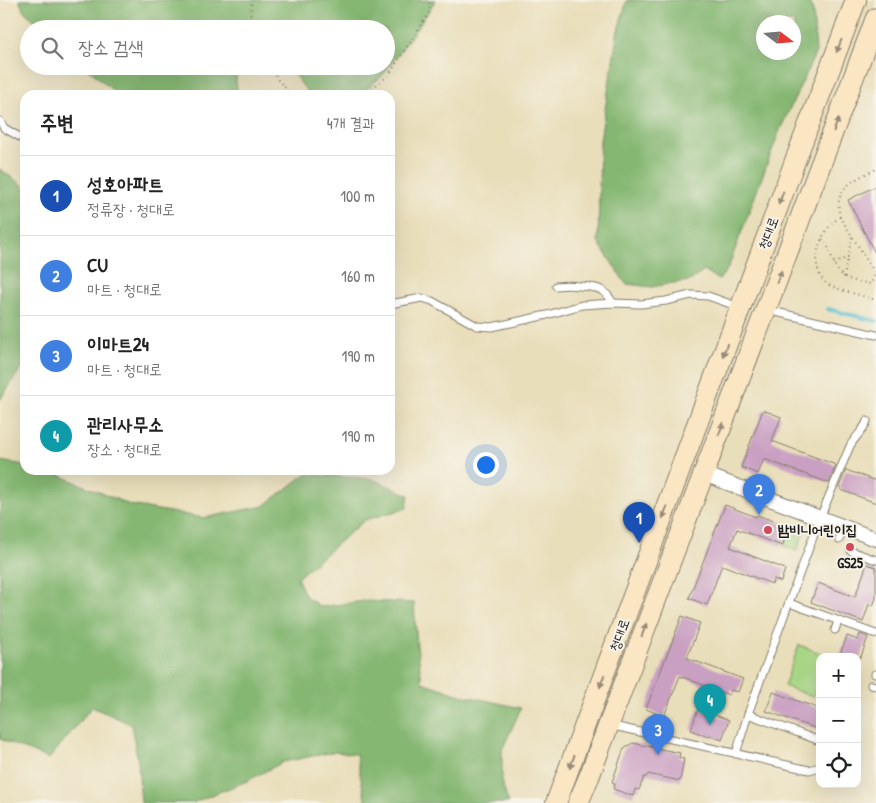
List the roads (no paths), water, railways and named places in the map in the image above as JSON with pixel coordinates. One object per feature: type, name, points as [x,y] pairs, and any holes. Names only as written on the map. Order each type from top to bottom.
[{"type":"street","name":"청대로","points":[[556,803],[856,0]]},
{"type":"street","name":"청대로","points":[[578,803],[767,310],[876,18]]},
{"type":"street","points":[[682,467],[820,518],[841,533],[876,539]]},
{"type":"street","points":[[587,720],[609,725]]},
{"type":"lane","points":[[0,121],[4,128],[20,137]]},
{"type":"lane","points":[[556,286],[598,288],[609,296],[613,303]]},
{"type":"lane","points":[[395,303],[422,298],[432,300],[477,326],[492,327],[582,305],[641,304],[691,295],[708,296],[741,307]]},
{"type":"lane","points":[[767,310],[876,334]]},
{"type":"lane","points":[[736,754],[748,714],[820,518],[850,446],[867,421]]},
{"type":"lane","points":[[850,551],[876,560]]},
{"type":"lane","points":[[790,603],[876,634]]},
{"type":"lane","points":[[835,630],[838,620]]},
{"type":"lane","points":[[748,714],[816,740]]},
{"type":"lane","points":[[609,725],[809,770],[816,768]]},
{"type":"waterway","points":[[828,309],[876,321]]},
{"type":"place","name":"CU","points":[[759,515]]},
{"type":"place","name":"밤비니어린이집","points":[[768,530]]},
{"type":"place","name":"성호아파트","points":[[639,543]]},
{"type":"place","name":"GS25","points":[[850,547]]},
{"type":"place","name":"관리사무소","points":[[710,725]]},
{"type":"place","name":"이마트24","points":[[658,755]]}]
